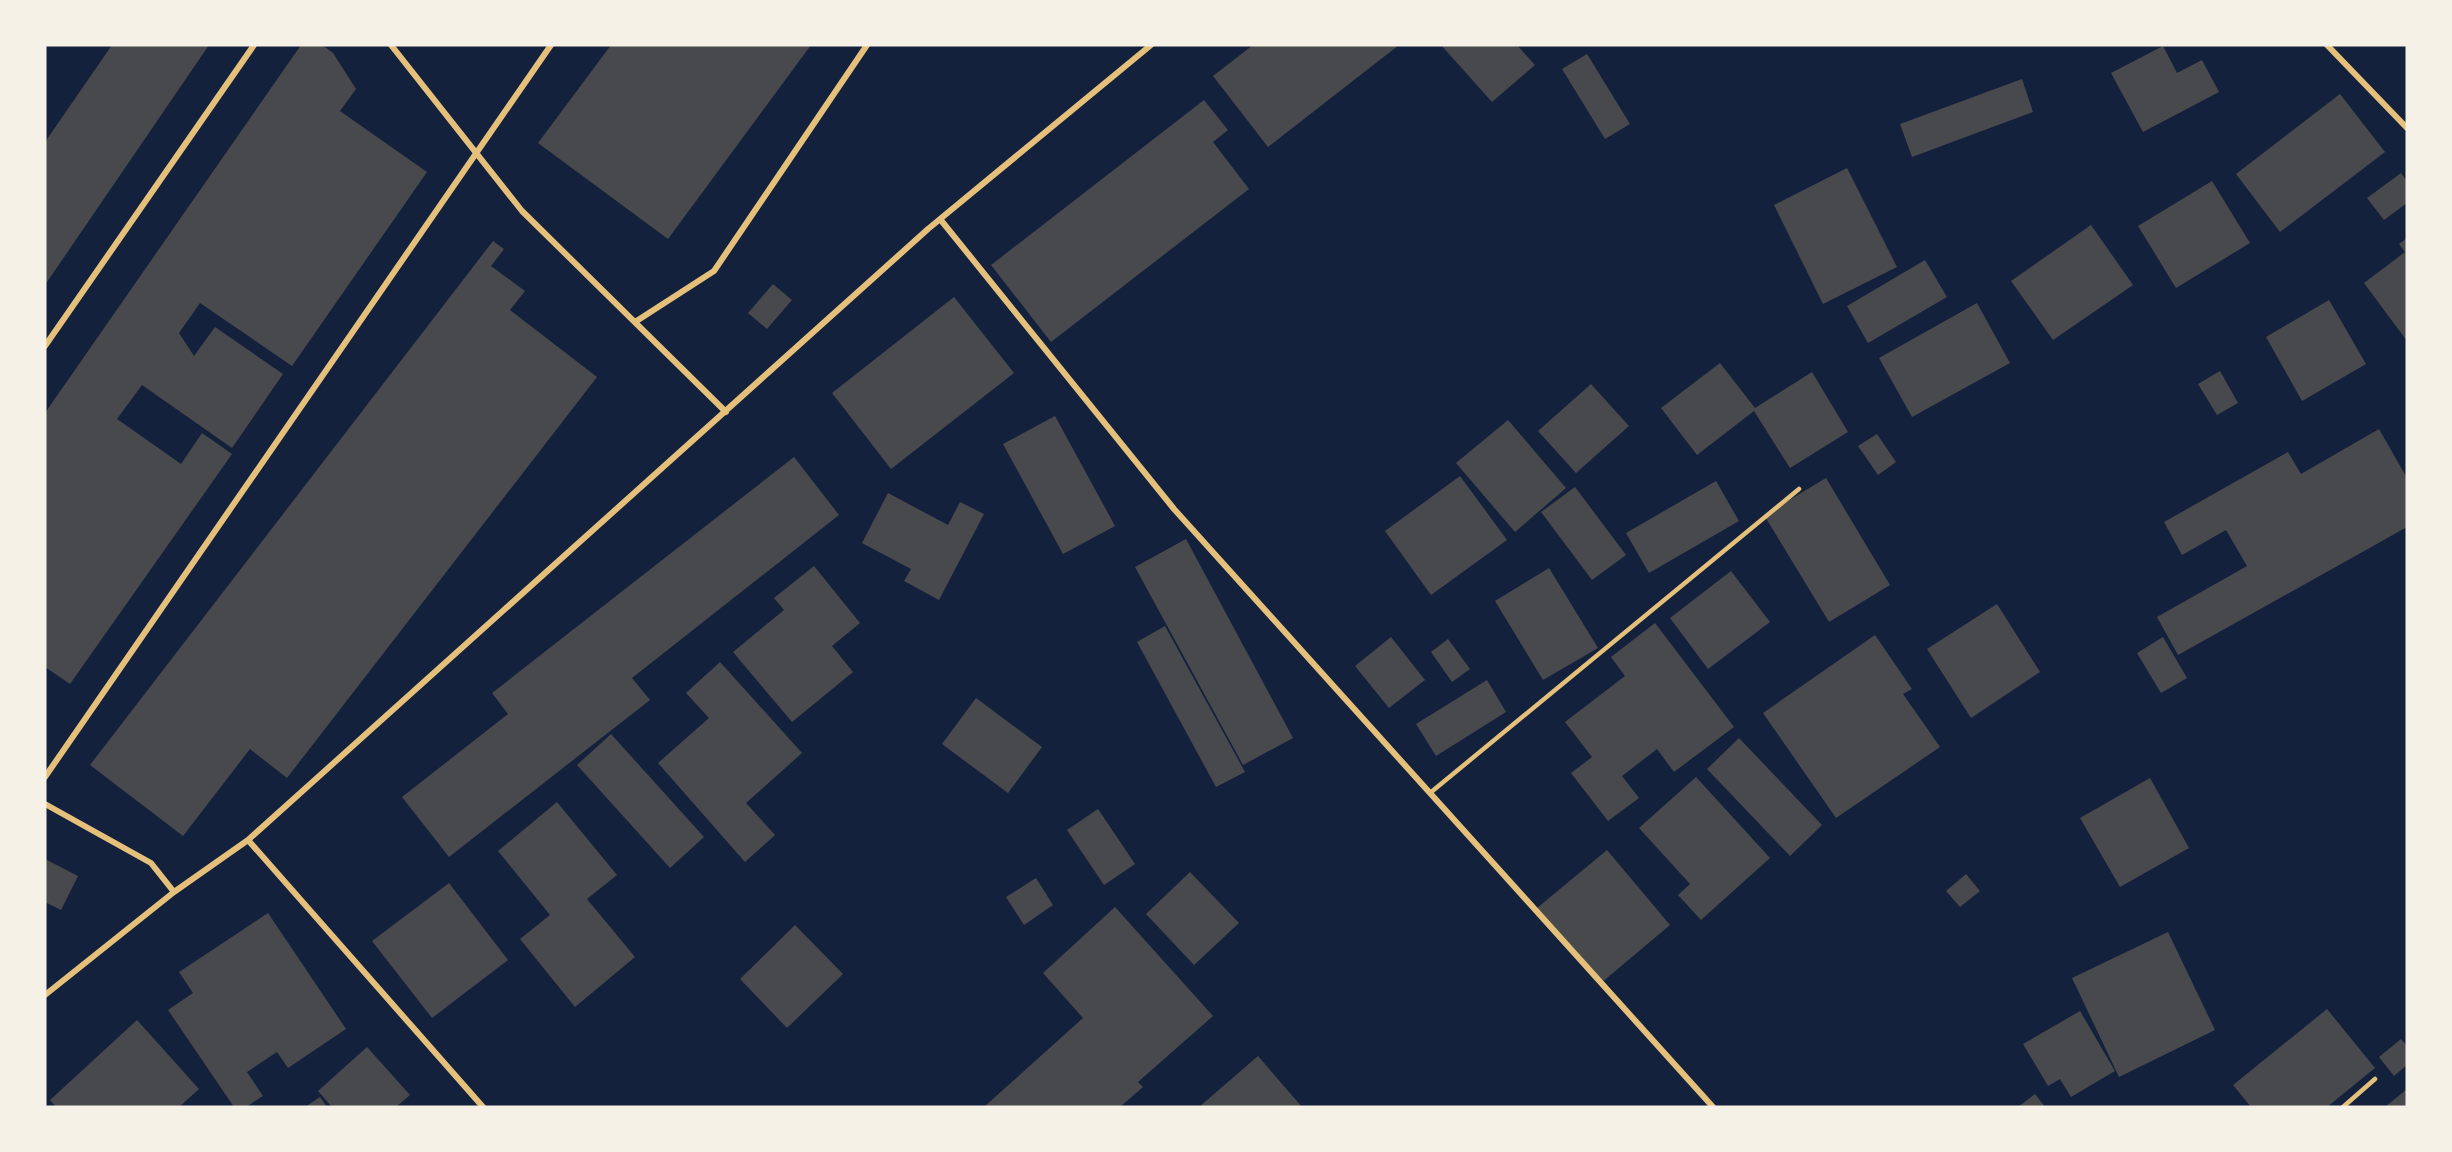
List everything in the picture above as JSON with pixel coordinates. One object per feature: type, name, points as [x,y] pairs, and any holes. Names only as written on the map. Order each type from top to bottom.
[{"type":"street","points":[[45,345],[254,45]]},
{"type":"street","points":[[391,45],[522,211],[726,412]]},
{"type":"street","points":[[45,777],[551,45]]},
{"type":"street","points":[[635,322],[714,271],[867,45]]},
{"type":"street","points":[[45,995],[174,892],[248,840],[940,219],[1151,45]]},
{"type":"street","points":[[2327,45],[2407,128]]},
{"type":"street","points":[[940,219],[1174,509],[1713,1107]]},
{"type":"street","points":[[45,804],[151,863],[174,892]]},
{"type":"street","points":[[248,840],[483,1107]]},
{"type":"lane","points":[[1430,793],[1799,489]]},
{"type":"lane","points":[[2343,1107],[2375,1079]]},
{"type":"building","points":[[112,45],[209,45],[45,285],[45,142]]},
{"type":"building","points":[[301,45],[322,45],[333,53],[356,89],[340,111],[427,172],[292,366],[200,303],[179,333],[194,356],[215,327],[283,374],[232,448],[142,385],[117,419],[181,464],[202,433],[232,454],[70,684],[45,667],[45,413]]},
{"type":"building","points":[[611,45],[811,45],[668,239],[538,143]]},
{"type":"building","points":[[1253,45],[1399,45],[1268,147],[1213,76]]},
{"type":"building","points":[[1441,45],[1517,45],[1535,65],[1492,102]]},
{"type":"building","points":[[2163,46],[2177,73],[2202,60],[2219,92],[2143,132],[2111,73]]},
{"type":"building","points":[[1587,54],[1630,124],[1605,139],[1562,69]]},
{"type":"building","points":[[2022,79],[2033,112],[1912,157],[1900,124]]},
{"type":"building","points":[[2340,94],[2385,152],[2280,232],[2236,174]]},
{"type":"building","points":[[1204,100],[1228,130],[1213,142],[1249,189],[1051,342],[991,265]]},
{"type":"building","points":[[1847,168],[1897,267],[1823,304],[1774,205]]},
{"type":"building","points":[[2401,173],[2407,181],[2407,203],[2384,220],[2367,198]]},
{"type":"building","points":[[2212,181],[2250,243],[2176,288],[2138,226]]},
{"type":"building","points":[[2091,225],[2133,285],[2053,340],[2011,281]]},
{"type":"building","points":[[2407,238],[2407,341],[2364,283],[2405,252],[2399,244]]},
{"type":"building","points":[[493,241],[504,249],[491,266],[525,291],[510,310],[597,377],[287,778],[250,749],[183,836],[90,765]]},
{"type":"building","points":[[1925,260],[1947,297],[1868,343],[1847,306]]},
{"type":"building","points":[[773,284],[792,300],[767,329],[748,313]]},
{"type":"building","points":[[954,297],[1014,373],[891,469],[832,393]]},
{"type":"building","points":[[2329,300],[2366,364],[2302,401],[2266,337]]},
{"type":"building","points":[[1977,303],[2010,363],[1912,417],[1879,358]]},
{"type":"building","points":[[1720,363],[1755,408],[1812,372],[1848,432],[1790,468],[1754,411],[1697,455],[1661,408]]},
{"type":"building","points":[[2220,371],[2238,403],[2217,415],[2198,384]]},
{"type":"building","points":[[1591,384],[1629,426],[1576,473],[1538,431]]},
{"type":"building","points":[[1055,416],[1115,526],[1063,554],[1003,444]]},
{"type":"building","points":[[1508,420],[1566,488],[1515,532],[1456,463]]},
{"type":"building","points":[[2379,429],[2407,478],[2407,527],[2178,655],[2157,617],[2247,566],[2226,530],[2182,555],[2164,522],[2288,452],[2301,474]]},
{"type":"building","points":[[1877,434],[1896,462],[1878,475],[1858,446]]},
{"type":"building","points":[[794,457],[839,515],[632,678],[650,700],[449,857],[402,797],[508,714],[492,693]]},
{"type":"building","points":[[1460,476],[1507,540],[1431,595],[1385,531]]},
{"type":"building","points":[[1826,478],[1890,585],[1829,622],[1764,515]]},
{"type":"building","points":[[1716,481],[1739,521],[1649,573],[1626,533]]},
{"type":"building","points":[[1575,487],[1626,555],[1592,580],[1541,512]]},
{"type":"building","points":[[888,493],[948,525],[960,502],[984,514],[939,600],[904,581],[911,569],[862,543]]},
{"type":"building","points":[[1186,539],[1293,738],[1243,765],[1135,567]]},
{"type":"building","points":[[814,566],[860,623],[832,646],[853,672],[792,722],[733,652],[784,610],[774,598]]},
{"type":"building","points":[[1549,568],[1598,648],[1543,680],[1495,601]]},
{"type":"building","points":[[1731,571],[1770,622],[1708,669],[1670,618]]},
{"type":"building","points":[[1997,604],[2040,672],[1971,718],[1927,649]]},
{"type":"building","points":[[1655,623],[1734,727],[1674,772],[1657,749],[1622,776],[1639,798],[1608,821],[1571,773],[1592,757],[1565,722],[1625,676],[1611,657]]},
{"type":"building","points":[[1165,626],[1245,772],[1216,787],[1137,642]]},
{"type":"building","points":[[1875,635],[1912,689],[1903,694],[1940,747],[1836,818],[1763,713]]},
{"type":"building","points":[[1391,637],[1425,680],[1389,708],[1355,666]]},
{"type":"building","points":[[2163,637],[2187,678],[2161,693],[2137,653]]},
{"type":"building","points":[[1448,639],[1470,669],[1452,682],[1431,652]]},
{"type":"building","points":[[720,662],[802,753],[746,803],[775,835],[745,862],[658,763],[709,718],[686,693]]},
{"type":"building","points":[[1487,680],[1506,712],[1436,756],[1416,724]]},
{"type":"building","points":[[976,698],[1042,747],[1008,793],[942,744]]},
{"type":"building","points":[[611,734],[704,837],[670,868],[577,765]]},
{"type":"building","points":[[1739,738],[1822,825],[1790,856],[1707,769]]},
{"type":"building","points":[[1696,777],[1770,858],[1701,920],[1678,895],[1690,884],[1639,828]]},
{"type":"building","points":[[2150,778],[2189,848],[2120,887],[2080,818]]},
{"type":"building","points":[[557,802],[617,875],[587,899],[635,957],[575,1007],[520,939],[550,915],[498,851]]},
{"type":"building","points":[[1098,809],[1135,864],[1104,885],[1067,830]]},
{"type":"building","points":[[1607,850],[1670,925],[1601,983],[1537,908]]},
{"type":"building","points":[[45,859],[78,876],[61,910],[45,902]]},
{"type":"building","points":[[1190,872],[1239,923],[1194,965],[1146,914]]},
{"type":"building","points":[[1966,874],[1980,891],[1960,907],[1946,891]]},
{"type":"building","points":[[1036,878],[1053,905],[1024,925],[1006,897]]},
{"type":"building","points":[[449,883],[508,960],[432,1018],[372,941]]},
{"type":"building","points":[[1115,907],[1213,1016],[1138,1082],[1143,1087],[1120,1107],[984,1107],[1083,1018],[1043,973]]},
{"type":"building","points":[[268,913],[346,1029],[288,1068],[277,1052],[247,1072],[263,1096],[246,1107],[234,1107],[168,1010],[193,993],[179,972]]},
{"type":"building","points":[[795,925],[843,974],[787,1028],[740,979]]},
{"type":"building","points":[[2168,932],[2215,1030],[2119,1077],[2072,978]]},
{"type":"building","points":[[2327,1009],[2375,1068],[2327,1107],[2251,1107],[2233,1085]]},
{"type":"building","points":[[2080,1011],[2115,1071],[2071,1097],[2060,1079],[2048,1086],[2023,1044]]},
{"type":"building","points":[[137,1020],[199,1089],[179,1107],[56,1107],[50,1100]]},
{"type":"building","points":[[2401,1039],[2407,1046],[2407,1065],[2394,1076],[2379,1057]]},
{"type":"building","points":[[367,1047],[410,1095],[396,1107],[332,1107],[318,1091]]},
{"type":"building","points":[[1258,1056],[1302,1107],[1199,1107]]},
{"type":"building","points":[[2407,1089],[2407,1107],[2385,1107]]},
{"type":"building","points":[[2035,1094],[2045,1107],[2018,1107]]},
{"type":"building","points":[[320,1097],[327,1107],[305,1107]]}]
